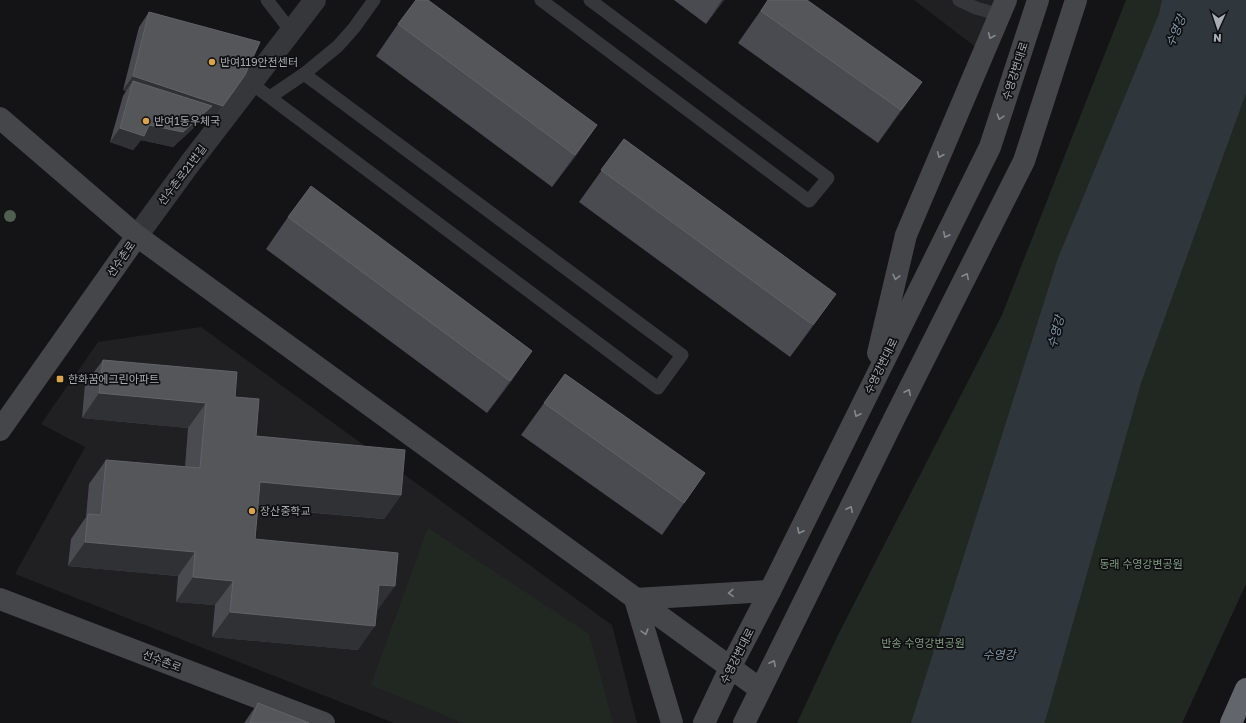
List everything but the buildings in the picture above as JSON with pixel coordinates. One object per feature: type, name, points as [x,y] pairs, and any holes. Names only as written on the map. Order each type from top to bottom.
[{"type":"highway","points":[[1231,723],[1246,689]]},
{"type":"main road","name":"수영강변대로","points":[[704,723],[990,147],[1038,0]]},
{"type":"main road","points":[[744,723],[1024,161],[1076,0]]},
{"type":"main road","points":[[869,389],[906,235],[1003,7]]},
{"type":"main road","name":"선수촌로","points":[[0,118],[137,236],[0,430]]},
{"type":"main road","points":[[137,236],[760,689]]},
{"type":"main road","points":[[636,599],[770,591]]},
{"type":"main road","name":"선수촌로","points":[[0,599],[324,723]]},
{"type":"main road","points":[[636,599],[672,723]]},
{"type":"street","name":"선수촌로21번길","points":[[137,236],[191,162],[315,0]]},
{"type":"lane","points":[[267,0],[291,31]]},
{"type":"lane","points":[[270,97],[304,74],[338,46],[354,28],[374,0]]},
{"type":"lane","points":[[541,0],[809,201],[828,178],[590,0]]},
{"type":"lane","points":[[959,0],[976,8],[1003,7]]},
{"type":"lane","points":[[252,84],[658,388],[682,355],[304,74]]},
{"type":"shaded area","points":[[914,0],[1000,0],[977,48]]},
{"type":"shaded area","name":"장산중학교","points":[[201,327],[612,625],[637,723],[394,723],[15,574],[85,447],[41,424],[98,342]]},
{"type":"green space","points":[[1126,0],[1246,0],[1246,584],[1182,723],[797,723],[837,637],[1002,315]]},
{"type":"green space","points":[[428,528],[589,634],[613,723],[463,723],[371,685]]},
{"type":"water","name":"수영강","points":[[1162,0],[1246,0],[1246,93],[1141,383],[1046,718],[1044,723],[911,723],[1058,258],[1159,14]]},
{"type":"place","name":"반여119안전센터","points":[[212,62]]},
{"type":"place","name":"반여1동우체국","points":[[146,121]]},
{"type":"place","name":"한화꿈에그린아파트","points":[[60,379]]},
{"type":"place","name":"장산중학교","points":[[252,511]]},
{"type":"park label","name":"동래 수영강변공원","points":[[1141,564]]},
{"type":"park label","name":"반송 수영강변공원","points":[[923,643]]}]
